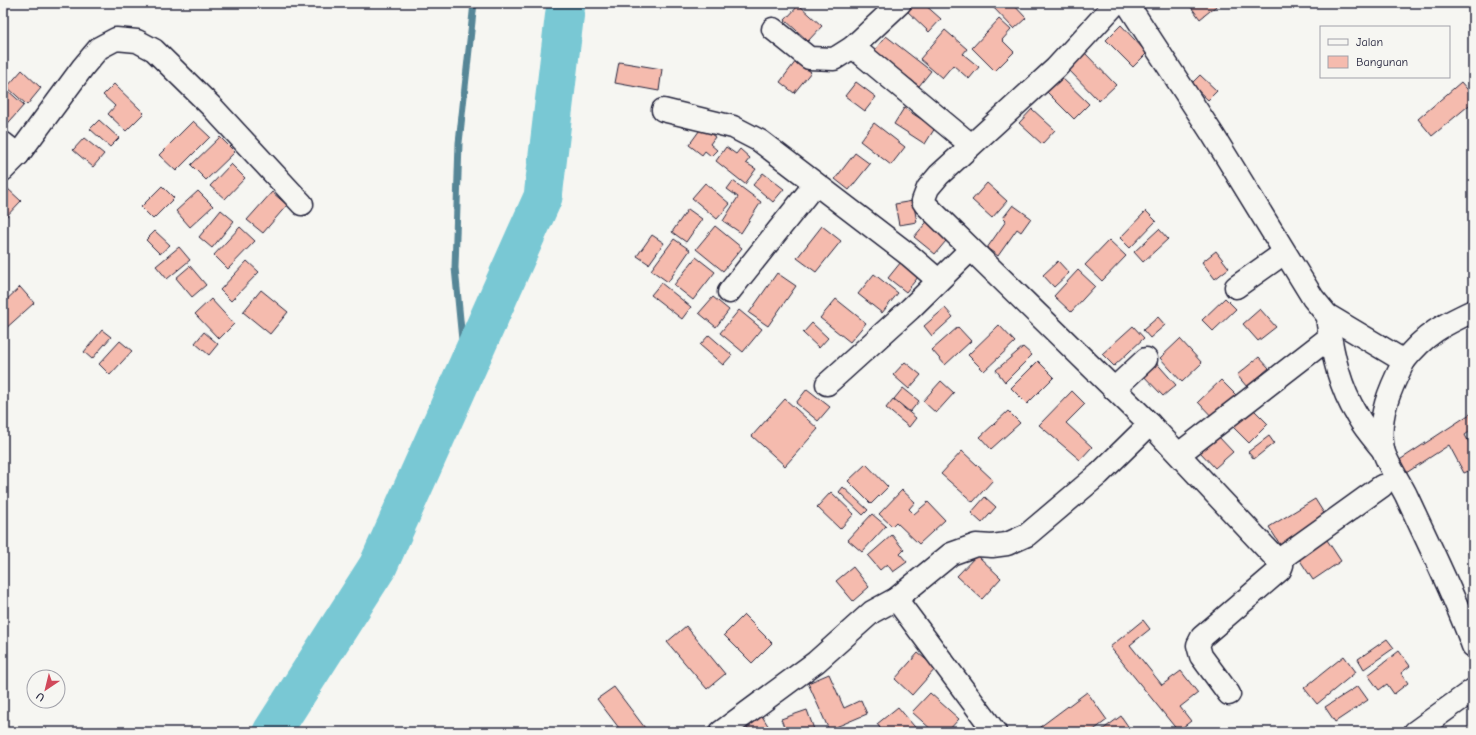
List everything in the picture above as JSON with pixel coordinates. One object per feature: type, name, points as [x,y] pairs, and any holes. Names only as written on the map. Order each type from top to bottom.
[{"type":"street","points":[[773,29],[810,58],[834,58],[854,47],[900,3]]},
{"type":"street","points":[[1116,3],[1056,68],[971,145],[935,180],[928,188],[923,201],[970,250],[1150,424],[1279,560],[1282,565],[1280,570],[1202,637],[1198,645],[1201,656],[1230,694]]},
{"type":"street","points":[[1127,3],[1213,134],[1309,292],[1327,315],[1404,362]]},
{"type":"street","points":[[3,170],[11,149],[99,48],[116,39],[137,41],[154,50],[212,107],[302,204]]},
{"type":"street","points":[[854,47],[971,145]]},
{"type":"street","points":[[663,110],[733,127],[760,141],[909,255],[938,280]]},
{"type":"street","points":[[729,292],[815,184]]},
{"type":"street","points":[[827,384],[910,309],[970,250]]},
{"type":"street","points":[[1236,287],[1284,252]]},
{"type":"street","points":[[1383,450],[1382,419],[1386,403],[1404,362],[1415,347],[1440,326],[1473,311]]},
{"type":"street","points":[[1327,315],[1330,337],[1343,387],[1357,416],[1383,450],[1458,608],[1473,646]]},
{"type":"street","points":[[1179,454],[1330,337]]},
{"type":"street","points":[[1114,389],[1146,359]]},
{"type":"street","points":[[721,732],[816,662],[872,612],[896,599],[951,554],[976,545],[992,546],[1007,544],[1027,535],[1100,474],[1150,424]]},
{"type":"street","points":[[1279,560],[1382,486]]},
{"type":"street","points":[[896,599],[996,732]]},
{"type":"street","points":[[1415,732],[1473,690]]},
{"type":"building","points":[[909,3],[923,3],[941,19],[929,32],[904,8]]},
{"type":"building","points":[[993,3],[1012,3],[1026,18],[1014,29],[991,5]]},
{"type":"building","points":[[1188,3],[1220,3],[1200,19]]},
{"type":"building","points":[[799,5],[822,26],[808,41],[785,20]]},
{"type":"building","points":[[999,19],[1011,30],[1002,40],[1014,52],[995,71],[972,48]]},
{"type":"building","points":[[1121,25],[1147,53],[1133,67],[1106,40]]},
{"type":"building","points":[[945,30],[967,49],[963,54],[979,67],[969,79],[953,65],[942,78],[920,59]]},
{"type":"building","points":[[886,36],[931,71],[919,86],[874,51]]},
{"type":"building","points":[[1084,52],[1116,85],[1099,101],[1067,68]]},
{"type":"building","points":[[796,61],[811,72],[794,93],[780,82]]},
{"type":"building","points":[[619,62],[662,69],[659,91],[615,83]]},
{"type":"building","points":[[22,70],[41,88],[27,105],[7,87]]},
{"type":"building","points":[[1059,75],[1089,104],[1074,119],[1045,90]]},
{"type":"building","points":[[1200,75],[1217,91],[1208,100],[1191,84]]},
{"type":"building","points":[[856,82],[876,97],[865,111],[845,96]]},
{"type":"building","points":[[1461,82],[1473,96],[1473,102],[1432,136],[1418,119]]},
{"type":"building","points":[[114,84],[144,113],[126,131],[108,114],[115,106],[103,95]]},
{"type":"building","points":[[6,89],[24,105],[3,129],[3,92]]},
{"type":"building","points":[[904,108],[935,128],[925,144],[894,124]]},
{"type":"building","points":[[1032,109],[1055,130],[1042,144],[1019,123]]},
{"type":"building","points":[[99,120],[119,138],[110,147],[90,129]]},
{"type":"building","points":[[193,121],[210,137],[176,171],[159,155]]},
{"type":"building","points":[[874,123],[905,147],[891,165],[860,141]]},
{"type":"building","points":[[702,127],[715,137],[710,144],[717,150],[711,156],[705,151],[702,155],[689,145]]},
{"type":"building","points":[[220,137],[235,152],[206,180],[191,165]]},
{"type":"building","points":[[84,138],[104,154],[93,167],[73,150]]},
{"type":"building","points":[[726,147],[736,154],[740,149],[750,158],[746,163],[756,169],[745,184],[716,161]]},
{"type":"building","points":[[855,153],[870,164],[849,190],[835,179]]},
{"type":"building","points":[[231,164],[245,178],[225,199],[210,186]]},
{"type":"building","points":[[763,173],[784,189],[773,202],[753,185]]},
{"type":"building","points":[[733,181],[761,202],[741,233],[723,221],[738,197],[727,189]]},
{"type":"building","points":[[705,183],[730,204],[717,219],[692,198]]},
{"type":"building","points":[[987,183],[1007,201],[992,218],[972,200]]},
{"type":"building","points":[[162,186],[174,198],[153,219],[141,207]]},
{"type":"building","points":[[7,188],[21,201],[3,220],[3,192]]},
{"type":"building","points":[[198,191],[213,206],[190,227],[176,211]]},
{"type":"building","points":[[272,192],[287,205],[263,233],[247,220]]},
{"type":"building","points":[[913,201],[917,222],[899,225],[895,204]]},
{"type":"building","points":[[1013,205],[1031,218],[1021,232],[1017,229],[998,256],[987,248],[1006,221],[1003,218]]},
{"type":"building","points":[[688,209],[702,219],[686,242],[672,232]]},
{"type":"building","points":[[221,210],[234,221],[212,248],[199,237]]},
{"type":"building","points":[[1146,211],[1156,221],[1130,248],[1120,238]]},
{"type":"building","points":[[930,218],[951,235],[935,254],[914,237]]},
{"type":"building","points":[[715,226],[742,248],[723,271],[696,249]]},
{"type":"building","points":[[822,226],[841,241],[816,272],[797,258]]},
{"type":"building","points":[[240,227],[255,241],[228,269],[214,255]]},
{"type":"building","points":[[1159,229],[1168,239],[1143,262],[1134,252]]},
{"type":"building","points":[[155,231],[170,245],[160,254],[146,240]]},
{"type":"building","points":[[652,235],[664,243],[649,264],[637,256]]},
{"type":"building","points":[[674,239],[690,250],[668,282],[651,270]]},
{"type":"building","points":[[1109,240],[1126,256],[1102,281],[1085,265]]},
{"type":"building","points":[[179,247],[190,260],[167,279],[156,266]]},
{"type":"building","points":[[1216,251],[1229,268],[1215,279],[1202,262]]},
{"type":"building","points":[[696,257],[715,272],[693,300],[674,285]]},
{"type":"building","points":[[905,257],[923,271],[906,292],[888,278]]},
{"type":"building","points":[[247,261],[259,272],[231,301],[220,290]]},
{"type":"building","points":[[1058,261],[1069,273],[1054,287],[1043,275]]},
{"type":"building","points":[[190,266],[206,285],[192,297],[176,278]]},
{"type":"building","points":[[1078,270],[1095,286],[1071,312],[1054,296]]},
{"type":"building","points":[[777,273],[796,286],[768,326],[749,313]]},
{"type":"building","points":[[874,274],[898,293],[882,313],[858,294]]},
{"type":"building","points":[[661,283],[691,307],[682,319],[651,295]]},
{"type":"building","points":[[20,287],[34,303],[4,330],[3,303]]},
{"type":"building","points":[[261,290],[288,312],[270,334],[243,312]]},
{"type":"building","points":[[713,297],[729,310],[716,327],[699,313]]},
{"type":"building","points":[[1225,298],[1236,309],[1213,331],[1202,320]]},
{"type":"building","points":[[211,299],[234,324],[219,339],[195,314]]},
{"type":"building","points":[[836,299],[866,323],[850,342],[820,318]]},
{"type":"building","points":[[945,308],[953,317],[932,336],[924,326]]},
{"type":"building","points":[[1260,309],[1276,327],[1258,341],[1243,324]]},
{"type":"building","points":[[739,310],[762,329],[743,352],[720,333]]},
{"type":"building","points":[[1158,317],[1165,325],[1150,338],[1143,330]]},
{"type":"building","points":[[812,323],[828,338],[819,348],[803,333]]},
{"type":"building","points":[[999,325],[1015,342],[984,371],[968,355]]},
{"type":"building","points":[[1133,326],[1144,338],[1114,366],[1102,354]]},
{"type":"building","points":[[958,327],[971,341],[945,365],[932,350]]},
{"type":"building","points":[[102,330],[111,337],[92,359],[84,352]]},
{"type":"building","points":[[204,332],[218,344],[209,355],[195,343]]},
{"type":"building","points":[[709,335],[732,355],[723,365],[700,345]]},
{"type":"building","points":[[1180,339],[1202,363],[1182,382],[1160,358]]},
{"type":"building","points":[[120,341],[132,351],[110,375],[99,364]]},
{"type":"building","points":[[1023,347],[1032,355],[1005,382],[996,370]]},
{"type":"building","points":[[1259,357],[1269,368],[1247,387],[1237,375]]},
{"type":"building","points":[[1153,359],[1176,385],[1163,396],[1139,371]]},
{"type":"building","points":[[1038,361],[1054,377],[1027,404],[1011,388]]},
{"type":"building","points":[[905,362],[921,375],[909,389],[893,375]]},
{"type":"building","points":[[1221,380],[1239,398],[1216,421],[1198,402]]},
{"type":"building","points":[[941,381],[954,393],[936,413],[923,401]]},
{"type":"building","points":[[903,388],[919,401],[910,412],[894,399]]},
{"type":"building","points":[[807,389],[830,407],[818,421],[796,403]]},
{"type":"building","points":[[1072,391],[1085,404],[1066,423],[1092,447],[1080,460],[1039,425]]},
{"type":"building","points":[[785,399],[818,429],[785,466],[752,436]]},
{"type":"building","points":[[893,399],[916,418],[909,427],[886,408]]},
{"type":"building","points":[[1249,405],[1268,424],[1249,443],[1230,424]]},
{"type":"building","points":[[1008,411],[1020,423],[991,449],[980,437]]},
{"type":"building","points":[[1473,412],[1473,429],[1465,435],[1473,450],[1473,469],[1464,473],[1449,445],[1403,475],[1395,463]]},
{"type":"building","points":[[1218,436],[1233,452],[1215,468],[1200,452]]},
{"type":"building","points":[[1269,436],[1274,443],[1254,459],[1248,452]]},
{"type":"building","points":[[962,451],[993,480],[973,502],[941,474]]},
{"type":"building","points":[[866,464],[888,487],[871,504],[848,481]]},
{"type":"building","points":[[843,487],[868,510],[863,515],[839,492]]},
{"type":"building","points":[[902,490],[915,502],[909,509],[914,514],[928,502],[945,520],[919,544],[896,522],[892,526],[879,514]]},
{"type":"building","points":[[831,492],[854,514],[840,529],[817,507]]},
{"type":"building","points":[[985,497],[996,507],[982,523],[971,513]]},
{"type":"building","points":[[1315,499],[1327,518],[1281,546],[1269,527]]},
{"type":"building","points":[[872,514],[886,526],[862,552],[848,540]]},
{"type":"building","points":[[892,535],[904,550],[900,554],[907,562],[893,572],[887,564],[880,570],[868,556]]},
{"type":"building","points":[[1327,540],[1341,561],[1313,580],[1299,559]]},
{"type":"building","points":[[977,555],[1001,578],[982,599],[957,576]]},
{"type":"building","points":[[853,567],[869,587],[853,601],[836,581]]},
{"type":"building","points":[[744,615],[772,643],[752,663],[724,635]]},
{"type":"building","points":[[1143,620],[1150,629],[1130,645],[1162,685],[1181,671],[1198,693],[1180,707],[1191,721],[1178,731],[1110,647]]},
{"type":"building","points":[[686,626],[725,674],[707,689],[667,642]]},
{"type":"building","points":[[1387,639],[1394,648],[1364,669],[1358,659]]},
{"type":"building","points":[[1399,651],[1410,666],[1401,673],[1408,683],[1394,694],[1387,684],[1379,690],[1368,675]]},
{"type":"building","points":[[918,653],[936,668],[912,695],[895,679]]},
{"type":"building","points":[[1344,656],[1356,672],[1317,704],[1304,688]]},
{"type":"building","points":[[829,674],[844,708],[861,700],[867,714],[829,730],[808,683]]},
{"type":"building","points":[[1358,686],[1368,700],[1335,722],[1325,707]]},
{"type":"building","points":[[614,687],[645,728],[639,732],[622,732],[597,699]]},
{"type":"building","points":[[1087,692],[1107,720],[1091,732],[1043,732],[1040,727]]},
{"type":"building","points":[[930,693],[959,719],[947,732],[934,732],[912,712]]},
{"type":"building","points":[[898,707],[919,732],[883,732],[877,724]]},
{"type":"building","points":[[807,710],[815,732],[786,732],[781,719]]},
{"type":"building","points":[[762,716],[772,732],[743,732],[741,729]]},
{"type":"building","points":[[1121,716],[1132,732],[1103,732],[1102,730]]},
{"type":"waterway","points":[[465,371],[455,268],[459,143],[474,3]]},
{"type":"waterway","points":[[272,732],[378,566],[543,197],[566,3]]}]
